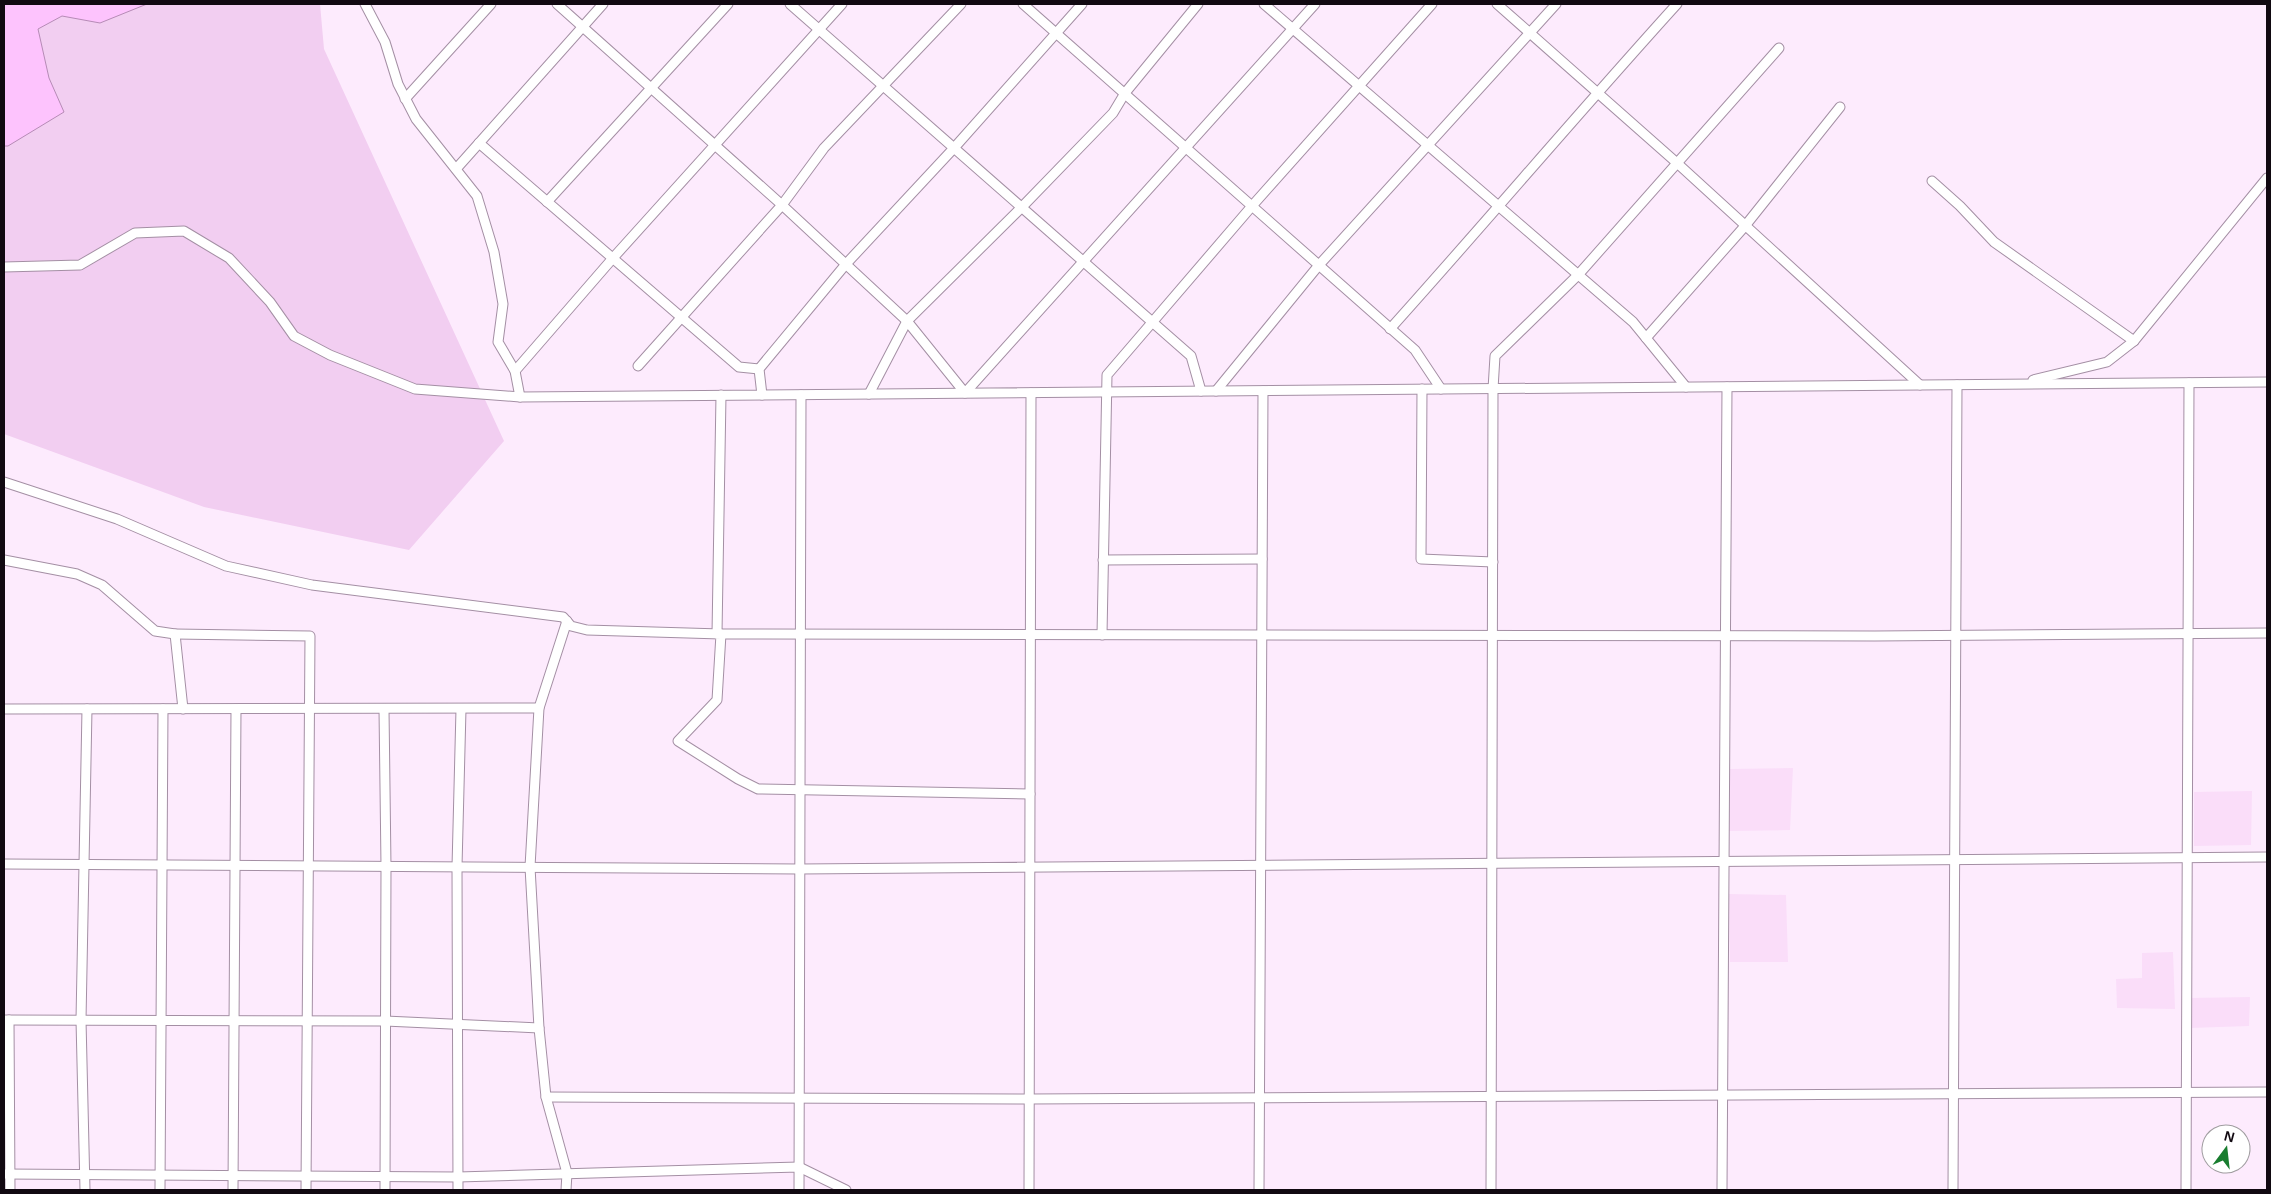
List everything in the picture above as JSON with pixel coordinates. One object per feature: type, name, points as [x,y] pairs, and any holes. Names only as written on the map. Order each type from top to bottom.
[{"type":"street","points":[[366,4],[385,42],[398,84],[416,119],[477,196],[494,252],[503,304],[498,342],[516,372],[520,397]]},
{"type":"street","points":[[405,99],[491,4]]},
{"type":"street","points":[[557,4],[782,205],[907,321],[965,393]]},
{"type":"street","points":[[456,169],[603,4]]},
{"type":"street","points":[[547,202],[728,4]]},
{"type":"street","points":[[790,4],[1191,356],[1200,391]]},
{"type":"street","points":[[516,372],[613,258],[842,4]]},
{"type":"street","points":[[638,366],[782,205],[824,148],[885,87],[961,4]]},
{"type":"street","points":[[1023,4],[1415,350],[1440,389]]},
{"type":"street","points":[[762,395],[759,369],[846,264],[954,148],[1082,4]]},
{"type":"street","points":[[869,394],[907,321],[1021,208],[1112,113],[1125,93],[1198,4]]},
{"type":"street","points":[[1264,4],[1633,322],[1686,387]]},
{"type":"street","points":[[965,393],[1315,4]]},
{"type":"street","points":[[1102,635],[1106,375],[1358,85],[1432,4]]},
{"type":"street","points":[[1497,4],[1677,163],[1920,385]]},
{"type":"street","points":[[1216,391],[1319,266],[1556,4]]},
{"type":"street","points":[[1390,329],[1500,207],[1596,92],[1677,4]]},
{"type":"street","points":[[1491,1190],[1493,389],[1495,356],[1578,275],[1779,48]]},
{"type":"street","points":[[1646,338],[1745,226],[1840,107]]},
{"type":"street","points":[[478,143],[739,367],[759,369]]},
{"type":"street","points":[[2018,384],[2107,362],[2134,341],[2267,178]]},
{"type":"street","points":[[1932,181],[1960,206],[1994,242],[2134,341]]},
{"type":"street","points":[[4,267],[80,265],[135,233],[184,231],[229,258],[270,302],[294,336],[330,355],[415,388],[520,397],[2267,382]]},
{"type":"street","points":[[2186,1190],[2189,382]]},
{"type":"street","points":[[1953,1190],[1957,384]]},
{"type":"street","points":[[1722,1190],[1727,386]]},
{"type":"street","points":[[1422,389],[1421,559],[1493,562]]},
{"type":"street","points":[[1259,1190],[1263,391]]},
{"type":"street","points":[[1029,1190],[1031,393]]},
{"type":"street","points":[[721,395],[717,700],[678,741],[758,790],[1030,794]]},
{"type":"street","points":[[798,1190],[801,395]]},
{"type":"street","points":[[4,482],[117,519],[226,566],[312,585],[563,617],[571,626],[587,630],[800,635],[2267,633]]},
{"type":"street","points":[[1103,560],[1262,559]]},
{"type":"street","points":[[4,560],[77,574],[102,585],[155,631],[175,634],[310,636],[306,1190]]},
{"type":"street","points":[[566,1190],[567,1173],[546,1097],[539,1028],[530,867],[539,708],[567,622]]},
{"type":"street","points":[[175,634],[183,709]]},
{"type":"street","points":[[4,709],[539,708]]},
{"type":"street","points":[[85,1190],[81,1020],[87,709]]},
{"type":"street","points":[[160,1190],[163,709]]},
{"type":"street","points":[[233,1190],[236,709]]},
{"type":"street","points":[[384,709],[386,866],[385,1190]]},
{"type":"street","points":[[458,1190],[456,867],[461,709]]},
{"type":"street","points":[[4,864],[800,869],[2267,857]]},
{"type":"street","points":[[10,1190],[7,1174],[6,1020],[385,1021],[539,1028]]},
{"type":"street","points":[[546,1097],[1029,1099],[2267,1092]]},
{"type":"street","points":[[7,1174],[458,1177],[799,1167],[846,1190]]},
{"type":"shaded area","points":[[4,4],[320,4],[324,49],[504,441],[409,550],[204,507],[4,434]]},
{"type":"shaded area","points":[[4,4],[147,4],[100,23],[62,16],[38,29],[49,78],[64,112],[8,146],[4,146]]},
{"type":"shaded area","points":[[1793,768],[1790,830],[1729,831],[1730,769]]},
{"type":"shaded area","points":[[2252,791],[2251,845],[2194,846],[2194,792]]},
{"type":"shaded area","points":[[1729,894],[1786,895],[1788,962],[1730,962]]},
{"type":"shaded area","points":[[2173,952],[2175,1009],[2117,1008],[2116,979],[2142,978],[2142,953]]},
{"type":"shaded area","points":[[2250,997],[2249,1026],[2190,1028],[2189,998]]}]
